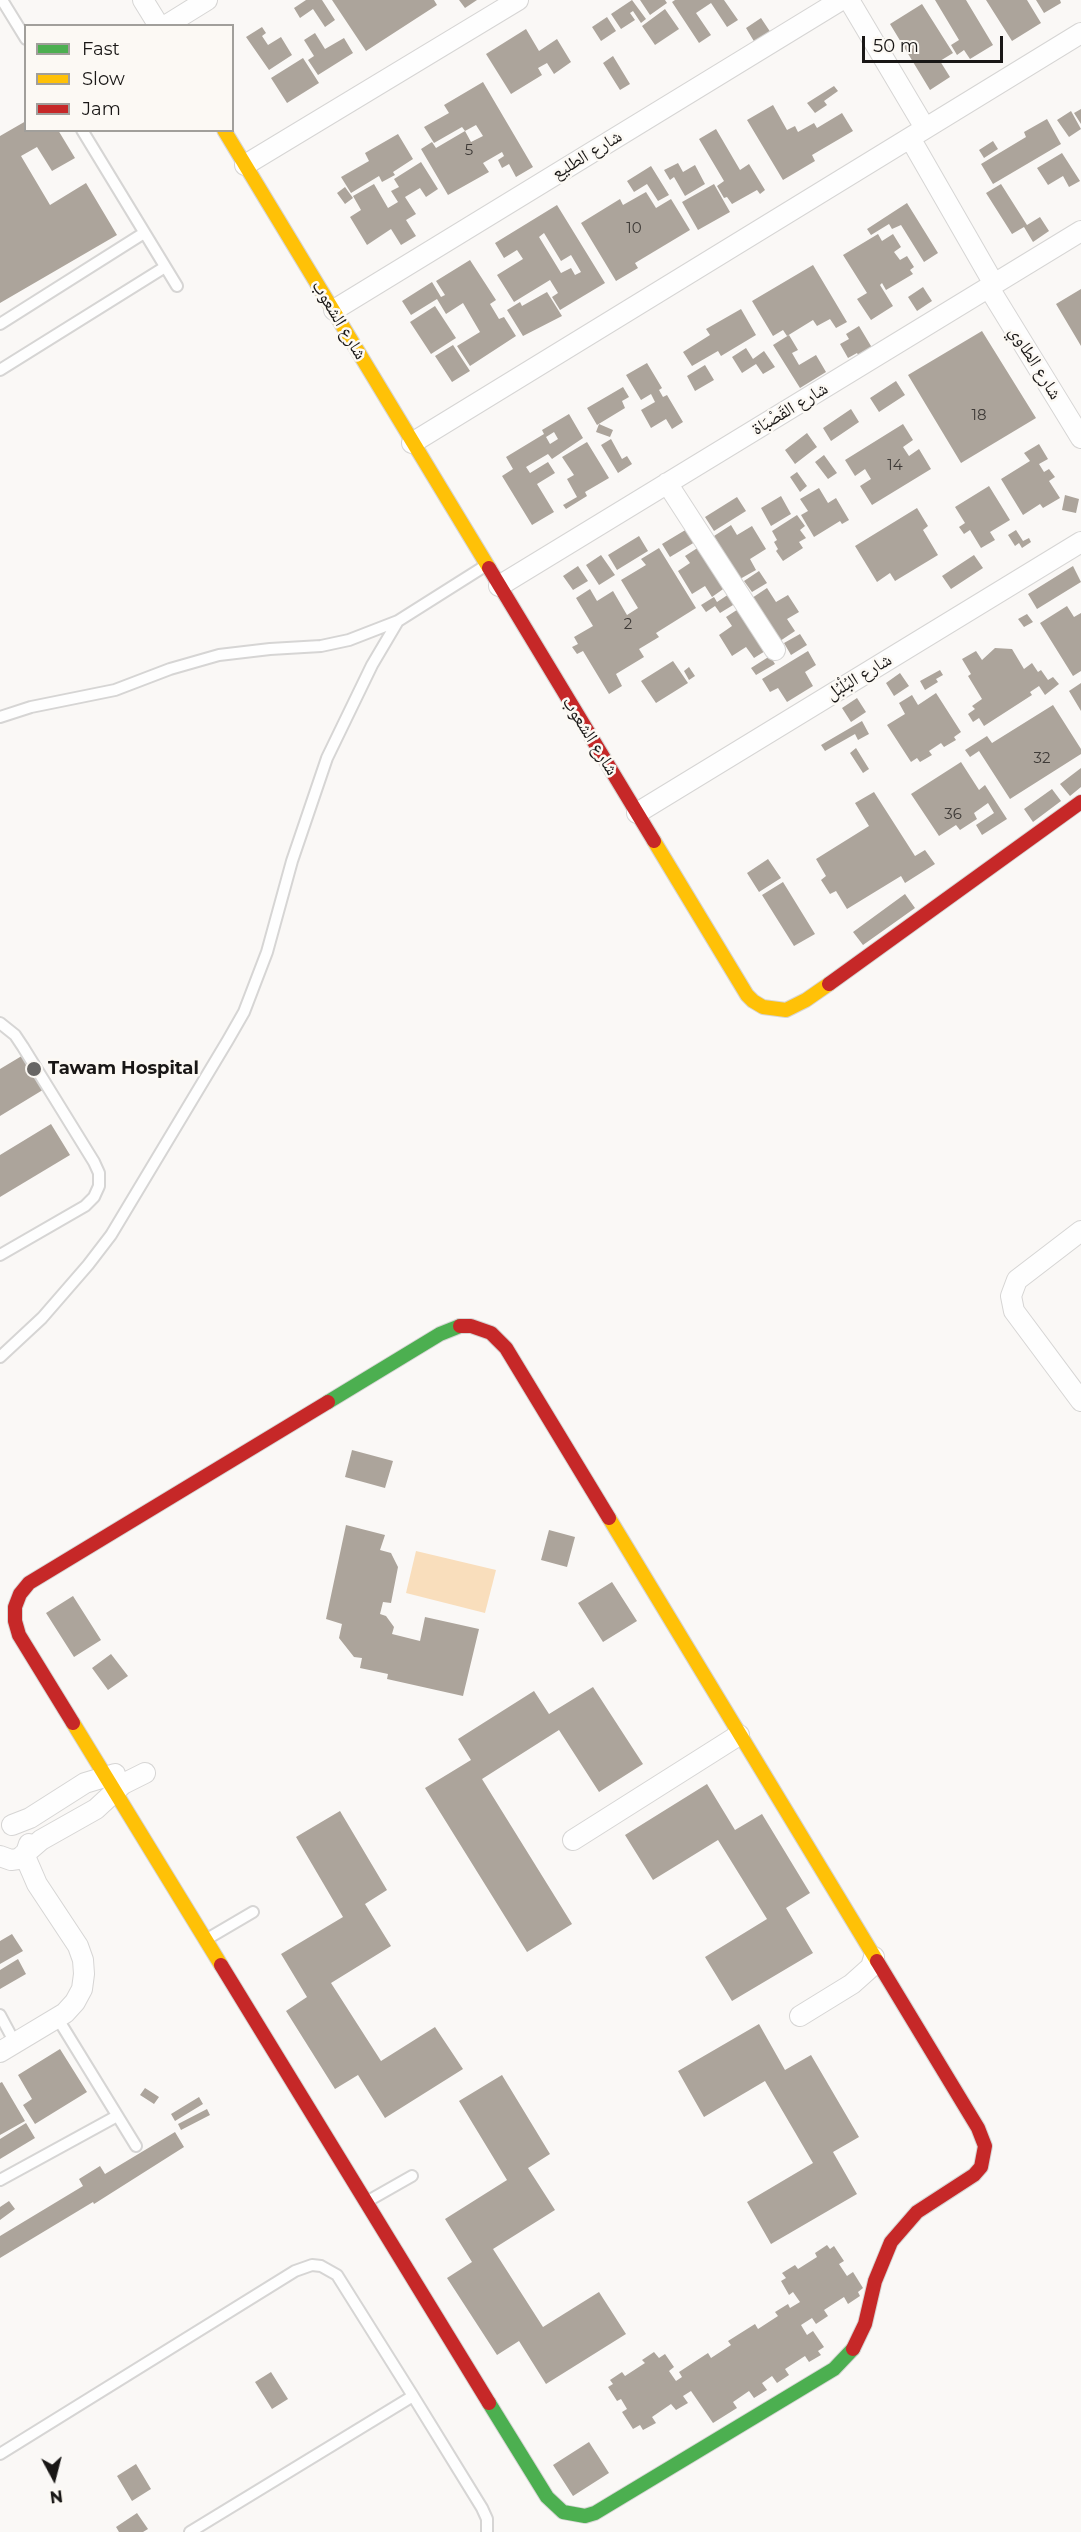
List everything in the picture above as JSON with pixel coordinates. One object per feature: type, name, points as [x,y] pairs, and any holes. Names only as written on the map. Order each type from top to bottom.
[{"type":"street","points":[[143,0],[158,24]]},
{"type":"street","points":[[168,24],[207,0]]},
{"type":"street","points":[[245,165],[518,0]]},
{"type":"street","name":"شارع الطليع","points":[[334,310],[841,0]]},
{"type":"street","name":"شارع الطاوي","points":[[849,0],[918,133],[991,286],[1081,438]]},
{"type":"street","points":[[412,443],[1081,33]]},
{"type":"street","name":"شارع الشعوب","points":[[225,132],[747,995],[763,1007],[786,1010],[806,1000],[1081,802]]},
{"type":"street","name":"شارع القَصْبَاة","points":[[499,586],[1081,231]]},
{"type":"street","points":[[668,483],[775,650]]},
{"type":"street","name":"شارع البُلْبُل","points":[[637,813],[1081,542]]},
{"type":"street","points":[[1081,1231],[1017,1280],[1011,1296],[1014,1311],[1081,1401]]},
{"type":"street","points":[[460,1326],[471,1326],[491,1333],[506,1348],[739,1735],[982,2136],[985,2146],[981,2167],[974,2175],[917,2212],[896,2235],[883,2257],[860,2337],[845,2360],[823,2376],[595,2514],[585,2516],[563,2512],[547,2497],[20,1635],[15,1621],[15,1608],[20,1594],[29,1583],[440,1334],[460,1326]]},
{"type":"street","points":[[573,1840],[739,1735]]},
{"type":"street","points":[[4,1828],[30,1818],[86,1783],[110,1783],[142,1769]]},
{"type":"street","points":[[15,1856],[96,1809],[110,1783]]},
{"type":"street","points":[[4,1828],[18,1826],[27,1835],[29,1841],[15,1856]]},
{"type":"street","points":[[8,2048],[58,2019],[75,2002],[82,1989],[84,1974],[83,1959],[78,1946],[37,1884],[15,1856]]},
{"type":"street","points":[[800,2016],[852,1984],[871,1967],[874,1957]]},
{"type":"lane","points":[[2,0],[24,36]]},
{"type":"lane","points":[[82,132],[177,286]]},
{"type":"lane","points":[[0,324],[144,232]]},
{"type":"lane","points":[[0,370],[165,267]]},
{"type":"lane","points":[[0,717],[31,707],[115,690],[194,661],[244,651],[321,646],[349,640],[398,621],[488,564]]},
{"type":"lane","points":[[0,1357],[50,1310],[111,1235],[244,1012],[264,962],[292,861],[327,758],[367,674],[398,621]]},
{"type":"lane","points":[[0,1023],[15,1035],[23,1047],[94,1162],[99,1180],[94,1197],[85,1206],[0,1255]]},
{"type":"lane","points":[[207,1940],[253,1912]]},
{"type":"lane","points":[[0,2015],[8,2048]]},
{"type":"lane","points":[[58,2019],[136,2146]]},
{"type":"lane","points":[[0,2180],[117,2116]]},
{"type":"lane","points":[[367,2201],[412,2176]]},
{"type":"lane","points":[[0,2454],[295,2271],[312,2265],[321,2266],[337,2275],[413,2396],[482,2508],[487,2532]]},
{"type":"lane","points":[[190,2532],[413,2396]]},
{"type":"shaded area","points":[[416,1551],[496,1570],[485,1613],[406,1593]]},
{"type":"building","points":[[306,0],[322,0],[335,20],[325,27],[313,9],[300,18],[294,8]]},
{"type":"building","points":[[332,0],[434,0],[437,5],[366,51]]},
{"type":"building","points":[[459,0],[477,0],[465,8]]},
{"type":"building","points":[[632,0],[646,19],[641,23],[633,11],[630,13],[635,20],[621,29],[611,14]]},
{"type":"building","points":[[640,0],[665,0],[667,3],[650,15]]},
{"type":"building","points":[[675,0],[724,0],[738,20],[727,27],[711,3],[696,13],[711,35],[699,43],[672,2]]},
{"type":"building","points":[[935,0],[966,0],[993,45],[970,59],[964,50],[957,55],[951,45],[959,40]]},
{"type":"building","points":[[986,0],[1027,0],[1041,23],[1012,41]]},
{"type":"building","points":[[1036,0],[1060,0],[1061,3],[1044,13]]},
{"type":"building","points":[[922,4],[953,53],[940,61],[950,77],[930,90],[890,24]]},
{"type":"building","points":[[665,9],[679,29],[655,45],[642,26]]},
{"type":"building","points":[[607,17],[616,31],[601,41],[592,27]]},
{"type":"building","points":[[761,18],[771,33],[755,43],[746,28]]},
{"type":"building","points":[[262,27],[266,33],[262,36],[268,45],[281,37],[292,55],[269,70],[246,37]]},
{"type":"building","points":[[526,29],[539,51],[557,39],[571,62],[554,74],[547,63],[538,68],[542,75],[511,94],[486,54]]},
{"type":"building","points":[[315,33],[325,49],[344,38],[353,53],[318,75],[308,60],[314,56],[304,40]]},
{"type":"building","points":[[613,56],[630,84],[620,90],[603,63]]},
{"type":"building","points":[[303,58],[319,83],[287,103],[271,78]]},
{"type":"building","points":[[483,82],[533,167],[516,177],[509,164],[502,168],[498,160],[504,156],[502,152],[483,163],[489,172],[448,195],[421,149],[432,142],[436,148],[465,131],[462,127],[434,143],[424,127],[449,113],[444,105]],"holes":[[[476,125],[483,136],[471,142],[465,131]]]},
{"type":"building","points":[[834,86],[838,91],[824,101],[827,105],[815,113],[807,103]]},
{"type":"building","points":[[773,105],[787,130],[795,126],[798,132],[814,123],[817,128],[842,113],[853,131],[812,155],[815,161],[783,180],[747,120]]},
{"type":"building","points":[[1081,109],[1081,124],[1074,113]]},
{"type":"building","points":[[1071,111],[1081,129],[1069,137],[1057,120]]},
{"type":"building","points":[[1047,119],[1061,144],[993,184],[981,164],[1026,137],[1024,132]]},
{"type":"building","points":[[24,122],[24,132],[59,132],[75,158],[52,171],[37,147],[21,156],[50,205],[86,183],[117,235],[0,303],[0,136]]},
{"type":"building","points":[[716,129],[740,170],[749,164],[765,190],[760,194],[757,190],[732,204],[727,197],[724,198],[717,186],[724,181],[699,139]]},
{"type":"building","points":[[398,134],[413,159],[393,172],[395,175],[382,182],[379,176],[351,193],[341,177],[369,161],[365,153]]},
{"type":"building","points":[[993,141],[998,149],[984,158],[979,150]]},
{"type":"building","points":[[1062,153],[1080,181],[1069,187],[1063,176],[1048,185],[1037,168]]},
{"type":"building","points":[[421,162],[438,189],[426,197],[420,188],[405,197],[416,214],[406,220],[416,236],[401,245],[391,229],[367,245],[350,217],[361,210],[353,196],[374,184],[388,208],[398,202],[391,191],[399,187],[394,179]]},
{"type":"building","points":[[678,163],[683,172],[695,165],[705,184],[685,196],[674,177],[670,180],[664,170]]},
{"type":"building","points":[[651,166],[669,195],[658,201],[647,184],[634,192],[627,181]]},
{"type":"building","points":[[714,184],[730,212],[698,230],[682,202]]},
{"type":"building","points":[[1001,184],[1027,225],[1040,217],[1049,231],[1033,242],[1024,227],[1012,234],[986,193]]},
{"type":"building","points":[[345,187],[353,198],[345,204],[337,193]]},
{"type":"building","points":[[646,192],[656,208],[671,199],[690,230],[635,263],[638,268],[616,281],[581,223],[620,199],[623,205]]},
{"type":"building","points":[[907,203],[938,253],[924,262],[901,225],[892,229],[889,224],[871,235],[867,229]]},
{"type":"building","points":[[557,205],[605,283],[560,310],[552,297],[558,293],[550,280],[514,302],[497,275],[523,259],[517,250],[504,258],[495,243]],"holes":[[[544,233],[561,261],[571,255],[581,272],[575,275],[571,268],[561,273],[539,237]]]},
{"type":"building","points":[[878,234],[882,241],[893,234],[901,247],[894,252],[900,260],[907,256],[914,267],[910,270],[913,274],[886,290],[882,283],[880,285],[893,306],[871,320],[857,299],[867,293],[843,255]]},
{"type":"building","points":[[470,260],[496,300],[490,304],[499,319],[504,317],[516,336],[470,366],[457,346],[480,332],[463,303],[446,314],[437,299],[411,315],[402,301],[432,282],[441,297],[445,295],[436,281]]},
{"type":"building","points":[[813,265],[847,322],[836,328],[830,319],[817,326],[813,320],[787,336],[783,330],[773,336],[752,301]]},
{"type":"building","points":[[923,287],[932,301],[917,311],[908,297]]},
{"type":"building","points":[[1081,289],[1081,346],[1056,304]]},
{"type":"building","points":[[547,292],[562,316],[523,336],[507,310],[520,302],[522,306]]},
{"type":"building","points":[[435,306],[456,338],[431,354],[410,322]]},
{"type":"building","points":[[741,309],[756,335],[721,356],[718,351],[692,366],[683,352],[710,335],[706,329]]},
{"type":"building","points":[[859,326],[874,351],[860,358],[857,353],[848,358],[840,344],[849,339],[846,334]]},
{"type":"building","points":[[982,331],[1036,418],[961,463],[908,375]]},
{"type":"building","points":[[789,335],[798,350],[792,353],[799,365],[816,355],[826,372],[800,388],[773,345]]},
{"type":"building","points":[[453,345],[470,371],[452,382],[435,356]]},
{"type":"building","points":[[746,348],[753,359],[764,351],[775,367],[763,374],[756,364],[742,373],[732,357]]},
{"type":"building","points":[[647,363],[662,388],[659,390],[663,397],[667,395],[683,422],[672,429],[666,419],[651,428],[641,410],[655,402],[651,394],[641,400],[626,375]]},
{"type":"building","points":[[705,365],[714,380],[695,391],[687,376]]},
{"type":"building","points":[[896,381],[905,395],[879,412],[870,398]]},
{"type":"building","points":[[623,387],[629,397],[622,401],[625,408],[597,425],[587,408]]},
{"type":"building","points":[[851,409],[859,422],[831,441],[823,428]]},
{"type":"building","points":[[569,414],[583,438],[552,459],[548,454],[526,467],[530,473],[548,462],[555,473],[537,484],[554,512],[532,525],[502,476],[513,469],[506,457],[544,434],[542,430]],"holes":[[[554,432],[558,439],[550,444],[546,437]]]},
{"type":"building","points":[[599,424],[613,430],[610,437],[596,432]]},
{"type":"building","points":[[903,424],[913,440],[903,447],[909,456],[919,449],[931,469],[872,505],[860,486],[871,479],[865,469],[855,476],[845,460]]},
{"type":"building","points":[[807,433],[817,447],[795,464],[785,450]]},
{"type":"building","points":[[611,439],[622,459],[627,456],[632,464],[618,473],[601,445]]},
{"type":"building","points":[[587,442],[609,478],[585,492],[587,496],[566,509],[563,505],[577,497],[567,479],[574,475],[562,457]]},
{"type":"building","points":[[1039,444],[1048,459],[1039,464],[1044,472],[1049,469],[1055,477],[1049,481],[1060,498],[1043,508],[1040,504],[1023,515],[1001,479],[1030,461],[1024,453]]},
{"type":"building","points":[[824,455],[837,473],[828,479],[815,462]]},
{"type":"building","points":[[797,472],[807,486],[800,492],[790,477]]},
{"type":"building","points":[[989,486],[1010,520],[990,532],[995,540],[981,548],[970,530],[964,534],[959,527],[965,523],[955,507]]},
{"type":"building","points":[[819,488],[828,503],[836,498],[849,520],[842,524],[840,521],[814,537],[801,515],[808,511],[800,499]]},
{"type":"building","points":[[1065,495],[1079,499],[1076,513],[1062,510]]},
{"type":"building","points":[[781,496],[791,514],[771,526],[761,508]]},
{"type":"building","points":[[737,497],[746,511],[714,531],[705,517]]},
{"type":"building","points":[[917,508],[928,526],[923,530],[938,555],[895,581],[890,573],[877,582],[855,546]]},
{"type":"building","points":[[797,515],[805,526],[800,530],[806,538],[799,542],[803,548],[783,561],[776,551],[778,549],[774,542],[777,540],[772,531]]},
{"type":"building","points":[[731,525],[737,535],[752,526],[766,549],[750,559],[756,570],[740,579],[714,536]]},
{"type":"building","points":[[692,526],[700,539],[670,557],[662,544]]},
{"type":"building","points":[[1016,530],[1023,541],[1029,538],[1031,542],[1022,548],[1019,543],[1015,546],[1008,535]]},
{"type":"building","points":[[639,536],[648,551],[617,570],[608,555]]},
{"type":"building","points":[[699,547],[726,587],[712,597],[705,586],[692,594],[678,571],[690,563],[685,556]]},
{"type":"building","points":[[659,548],[696,608],[656,633],[659,637],[639,649],[644,657],[616,674],[622,686],[609,694],[583,651],[577,654],[572,647],[578,644],[574,637],[593,626],[576,598],[590,589],[597,601],[613,591],[627,615],[638,608],[621,580],[646,565],[641,559]]},
{"type":"building","points":[[601,555],[615,575],[599,585],[586,565]]},
{"type":"building","points":[[974,555],[983,568],[951,589],[942,576]]},
{"type":"building","points":[[578,566],[588,581],[573,590],[563,576]]},
{"type":"building","points":[[1073,566],[1081,582],[1037,609],[1028,594]]},
{"type":"building","points":[[759,571],[767,583],[752,592],[744,581]]},
{"type":"building","points":[[767,588],[776,602],[788,595],[799,612],[787,619],[795,631],[780,641],[752,598]]},
{"type":"building","points":[[732,592],[738,602],[720,613],[715,606],[706,612],[701,605],[714,597],[717,602]]},
{"type":"building","points":[[743,606],[770,648],[754,658],[746,647],[732,656],[719,635],[732,626],[726,617]]},
{"type":"building","points":[[1067,606],[1074,617],[1081,613],[1081,671],[1073,676],[1040,623]]},
{"type":"building","points":[[1027,614],[1033,622],[1024,627],[1018,619]]},
{"type":"building","points":[[800,634],[807,645],[791,655],[784,643]]},
{"type":"building","points":[[995,648],[1012,649],[1024,669],[1032,663],[1048,680],[1053,677],[1059,684],[1045,695],[1039,686],[1030,692],[1032,695],[984,726],[979,718],[973,722],[968,714],[975,709],[972,706],[982,699],[968,676],[971,674],[962,659],[976,651],[982,660]]},
{"type":"building","points":[[808,651],[816,665],[805,672],[813,686],[787,702],[778,688],[770,692],[762,679]]},
{"type":"building","points":[[770,656],[775,664],[756,675],[751,668]]},
{"type":"building","points":[[673,661],[688,683],[656,703],[641,681]]},
{"type":"building","points":[[689,667],[695,676],[689,680],[684,671]]},
{"type":"building","points":[[940,670],[943,675],[936,679],[938,682],[925,690],[920,681]]},
{"type":"building","points":[[900,673],[909,686],[894,696],[886,683]]},
{"type":"building","points":[[1081,683],[1081,711],[1069,691]]},
{"type":"building","points":[[936,693],[961,732],[954,737],[956,740],[944,747],[941,743],[929,751],[932,755],[920,762],[917,758],[911,762],[887,725],[905,714],[899,703],[912,695],[918,705]]},
{"type":"building","points":[[857,698],[866,712],[851,722],[842,708]]},
{"type":"building","points":[[1053,705],[1081,749],[1081,754],[1010,799],[979,751],[970,757],[965,750],[987,736],[992,743]]},
{"type":"building","points":[[862,721],[869,734],[858,740],[855,734],[825,751],[821,745]]},
{"type":"building","points":[[856,748],[869,769],[863,773],[850,753]]},
{"type":"building","points":[[961,762],[979,790],[985,785],[1007,819],[982,835],[976,825],[994,813],[988,803],[974,813],[977,819],[960,830],[956,825],[939,836],[911,794]]},
{"type":"building","points":[[1081,768],[1081,787],[1070,796],[1060,784]]},
{"type":"building","points":[[1052,789],[1061,801],[1033,822],[1024,809]]},
{"type":"building","points":[[874,792],[915,856],[925,850],[935,864],[905,883],[901,876],[847,909],[836,891],[830,894],[821,880],[826,876],[816,859],[869,826],[855,803]]},
{"type":"building","points":[[768,859],[781,878],[759,892],[747,873]]},
{"type":"building","points":[[783,882],[815,934],[794,946],[762,895]]},
{"type":"building","points":[[905,894],[915,908],[863,945],[853,932]]},
{"type":"building","points":[[25,1054],[46,1088],[0,1116],[0,1069]]},
{"type":"building","points":[[51,1124],[70,1155],[0,1197],[0,1155]]},
{"type":"building","points":[[352,1450],[393,1461],[385,1488],[345,1477]]},
{"type":"building","points":[[346,1525],[385,1535],[380,1550],[391,1553],[398,1567],[391,1603],[383,1602],[380,1614],[386,1616],[394,1627],[392,1634],[420,1641],[425,1617],[479,1629],[463,1696],[387,1679],[388,1674],[360,1668],[362,1658],[354,1657],[339,1638],[342,1624],[326,1619]]},
{"type":"building","points":[[549,1530],[575,1537],[567,1567],[541,1560]]},
{"type":"building","points":[[612,1582],[637,1621],[603,1642],[578,1603]]},
{"type":"building","points":[[73,1596],[101,1640],[74,1657],[46,1613]]},
{"type":"building","points":[[111,1654],[128,1676],[108,1690],[92,1668]]},
{"type":"building","points":[[593,1687],[643,1764],[599,1792],[559,1730],[482,1779],[572,1924],[527,1952],[425,1788],[471,1760],[458,1739],[534,1691],[549,1714]]},
{"type":"building","points":[[707,1784],[735,1830],[762,1814],[810,1893],[786,1908],[813,1953],[732,2001],[705,1957],[767,1919],[718,1840],[653,1880],[625,1835]]},
{"type":"building","points":[[340,1811],[387,1890],[365,1904],[391,1946],[331,1983],[381,2061],[435,2027],[463,2069],[385,2118],[358,2075],[335,2089],[286,2011],[307,1997],[281,1954],[343,1917],[296,1837]]},
{"type":"building","points":[[12,1934],[23,1951],[0,1964],[0,1941]]},
{"type":"building","points":[[18,1959],[26,1974],[0,1989],[0,1970]]},
{"type":"building","points":[[759,2024],[785,2070],[811,2055],[859,2137],[833,2152],[857,2194],[771,2244],[747,2202],[813,2163],[765,2081],[704,2117],[678,2071]]},
{"type":"building","points":[[60,2049],[87,2092],[35,2124],[23,2105],[32,2099],[18,2075]]},
{"type":"building","points":[[502,2075],[550,2154],[528,2168],[555,2210],[493,2249],[543,2327],[599,2292],[626,2334],[546,2384],[519,2341],[497,2355],[447,2278],[472,2262],[445,2219],[507,2180],[459,2101]]},
{"type":"building","points":[[2,2082],[25,2121],[0,2135],[0,2083]]},
{"type":"building","points":[[145,2088],[159,2097],[154,2104],[140,2095]]},
{"type":"building","points":[[199,2097],[203,2104],[175,2121],[171,2114]]},
{"type":"building","points":[[207,2109],[210,2115],[181,2130],[178,2124]]},
{"type":"building","points":[[26,2123],[35,2138],[0,2159],[0,2139]]},
{"type":"building","points":[[175,2132],[184,2147],[94,2204],[93,2202],[0,2258],[0,2236],[83,2186],[79,2179],[100,2166],[105,2174]]},
{"type":"building","points":[[9,2201],[15,2209],[0,2220],[0,2207]]},
{"type":"building","points":[[827,2245],[830,2249],[834,2246],[844,2261],[839,2264],[847,2276],[853,2272],[863,2288],[858,2292],[860,2296],[848,2304],[844,2297],[824,2310],[828,2316],[816,2324],[812,2318],[801,2325],[807,2335],[813,2331],[824,2347],[818,2351],[821,2355],[809,2362],[805,2356],[785,2369],[789,2375],[777,2383],[772,2376],[762,2383],[767,2390],[754,2398],[749,2391],[733,2402],[737,2408],[713,2423],[691,2391],[683,2396],[688,2403],[676,2410],[671,2404],[652,2417],[656,2423],[643,2430],[640,2425],[633,2429],[622,2412],[627,2409],[621,2399],[617,2401],[608,2387],[613,2384],[610,2380],[622,2372],[625,2376],[645,2363],[642,2360],[654,2352],[659,2358],[665,2354],[674,2367],[669,2371],[676,2381],[682,2377],[679,2372],[708,2353],[711,2358],[731,2345],[728,2341],[755,2324],[758,2329],[778,2316],[775,2312],[788,2304],[790,2308],[800,2302],[793,2292],[789,2295],[781,2281],[786,2278],[782,2273],[795,2265],[798,2269],[817,2257],[815,2253]]},
{"type":"building","points":[[271,2372],[288,2399],[272,2409],[255,2382]]},
{"type":"building","points":[[589,2442],[609,2473],[573,2496],[553,2465]]},
{"type":"building","points":[[136,2464],[151,2489],[132,2501],[117,2476]]},
{"type":"building","points":[[137,2513],[148,2529],[143,2532],[119,2532],[116,2527]]},
{"type":"traffic: fast","points":[[328,1402],[440,1334],[460,1326]]},
{"type":"traffic: fast","points":[[489,2403],[547,2497],[563,2512],[585,2516],[595,2513],[834,2369],[853,2349]]},
{"type":"traffic: slow","points":[[225,132],[489,568]]},
{"type":"traffic: slow","points":[[654,841],[747,995],[753,1001],[763,1007],[786,1010],[829,984]]},
{"type":"traffic: slow","points":[[609,1518],[877,1961]]},
{"type":"traffic: slow","points":[[73,1723],[221,1965]]},
{"type":"traffic: jam","points":[[489,568],[654,841]]},
{"type":"traffic: jam","points":[[829,984],[1081,802]]},
{"type":"traffic: jam","points":[[460,1326],[471,1326],[491,1333],[506,1348],[609,1518]]},
{"type":"traffic: jam","points":[[73,1723],[19,1635],[15,1621],[15,1607],[20,1594],[29,1583],[328,1402]]},
{"type":"traffic: jam","points":[[853,2349],[865,2324],[875,2281],[891,2242],[917,2212],[974,2175],[981,2167],[985,2146],[978,2128],[877,1961]]},
{"type":"traffic: jam","points":[[221,1965],[489,2403]]},
{"type":"place","name":"Tawam Hospital","points":[[34,1069]]}]
